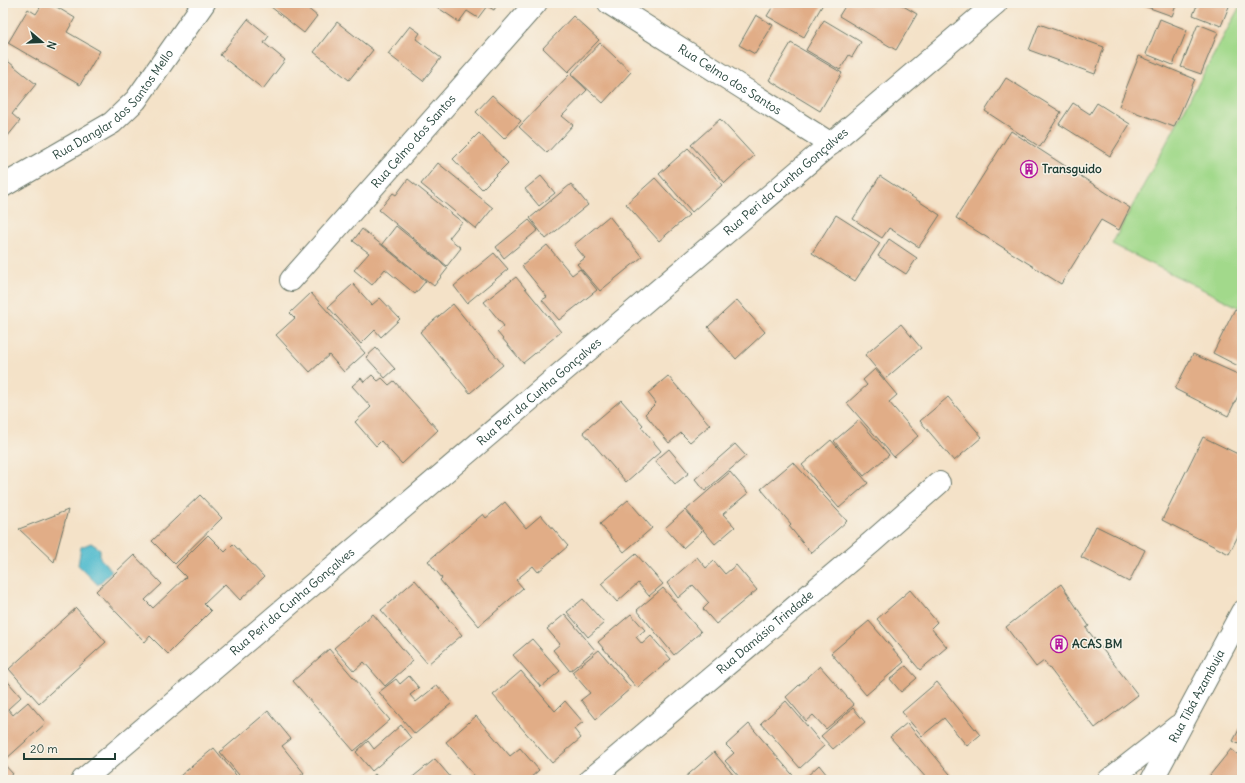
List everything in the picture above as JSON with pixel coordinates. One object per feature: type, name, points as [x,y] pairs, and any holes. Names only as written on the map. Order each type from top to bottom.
[{"type":"street","name":"Rua Danglar dos Santos Mello","points":[[3,186],[112,123],[136,100],[204,3]]},
{"type":"street","name":"Rua Celmo dos Santos","points":[[291,280],[536,3]]},
{"type":"street","name":"Rua Celmo dos Santos","points":[[609,3],[831,144]]},
{"type":"street","name":"Rua Peri da Cunha Gonçalves","points":[[83,780],[996,3]]},
{"type":"street","name":"Rua Damásio Trindade","points":[[590,780],[940,483]]},
{"type":"street","name":"Rua Tibá Azambuja","points":[[1152,780],[1242,612]]},
{"type":"street","points":[[1108,780],[1186,719]]},
{"type":"green space","points":[[1240,6],[1242,7],[1242,309],[1112,244]]},
{"type":"water","points":[[91,543],[100,549],[100,558],[112,571],[98,585],[78,565],[81,547]]},
{"type":"building","points":[[43,3],[50,3],[75,18],[67,32],[100,51],[80,85],[8,43],[28,9],[36,14]]},
{"type":"building","points":[[266,3],[301,3],[317,16],[304,33]]},
{"type":"building","points":[[302,3],[313,3],[309,8]]},
{"type":"building","points":[[431,3],[498,3],[494,10],[487,6],[478,18],[467,11],[459,22]]},
{"type":"building","points":[[775,3],[823,4],[804,37],[767,16]]},
{"type":"building","points":[[847,3],[898,3],[917,14],[896,50],[839,16]]},
{"type":"building","points":[[1136,3],[1177,3],[1172,16]]},
{"type":"building","points":[[1198,3],[1230,4],[1221,26],[1193,15]]},
{"type":"building","points":[[756,15],[773,25],[755,54],[739,45]]},
{"type":"building","points":[[573,16],[599,40],[568,72],[543,48]]},
{"type":"building","points":[[248,19],[269,36],[264,43],[285,60],[263,89],[220,55]]},
{"type":"building","points":[[1160,19],[1187,30],[1173,65],[1146,54]]},
{"type":"building","points":[[824,20],[861,42],[852,57],[849,55],[840,70],[806,50]]},
{"type":"building","points":[[337,22],[373,50],[349,80],[314,52]]},
{"type":"building","points":[[1039,24],[1104,47],[1095,74],[1029,50]]},
{"type":"building","points":[[1198,24],[1218,32],[1201,74],[1181,67]]},
{"type":"building","points":[[410,26],[420,33],[416,39],[441,58],[423,81],[388,54]]},
{"type":"building","points":[[600,43],[631,72],[603,103],[571,74]]},
{"type":"building","points":[[791,43],[842,73],[820,111],[769,80]]},
{"type":"building","points":[[1139,56],[1195,79],[1174,127],[1119,106]]},
{"type":"building","points":[[4,58],[36,84],[12,114],[20,121],[3,142]]},
{"type":"building","points":[[570,74],[587,90],[562,116],[573,125],[547,153],[519,127]]},
{"type":"building","points":[[1006,78],[1061,112],[1040,147],[985,111]]},
{"type":"building","points":[[492,95],[521,121],[504,139],[476,112]]},
{"type":"building","points":[[1073,103],[1090,114],[1097,103],[1130,124],[1110,156],[1059,124]]},
{"type":"building","points":[[720,119],[754,156],[725,183],[691,145]]},
{"type":"building","name":"Transguido","points":[[1011,131],[1130,208],[1119,230],[1101,220],[1061,284],[956,218]]},
{"type":"building","points":[[479,133],[508,163],[482,189],[453,159]]},
{"type":"building","points":[[688,148],[722,185],[692,212],[659,174]]},
{"type":"building","points":[[438,163],[493,208],[476,229],[421,184]]},
{"type":"building","points":[[541,176],[555,193],[539,206],[525,189]]},
{"type":"building","points":[[880,176],[940,215],[919,247],[889,228],[882,238],[853,219]]},
{"type":"building","points":[[655,178],[689,215],[659,241],[626,204]]},
{"type":"building","points":[[408,179],[462,222],[449,238],[461,248],[447,266],[379,210],[393,193],[396,195]]},
{"type":"building","points":[[571,184],[588,205],[546,239],[530,218]]},
{"type":"building","points":[[836,215],[880,243],[855,281],[812,253]]},
{"type":"building","points":[[609,216],[642,257],[600,291],[577,264],[585,258],[574,245]]},
{"type":"building","points":[[529,220],[538,230],[504,258],[496,247]]},
{"type":"building","points":[[396,226],[448,268],[434,286],[382,244]]},
{"type":"building","points":[[362,229],[426,281],[415,294],[385,269],[372,285],[354,270],[369,253],[353,241]]},
{"type":"building","points":[[889,239],[917,258],[906,274],[878,256]]},
{"type":"building","points":[[547,245],[572,275],[580,269],[597,290],[559,320],[542,300],[547,297],[522,266]]},
{"type":"building","points":[[494,253],[508,269],[467,303],[454,286]]},
{"type":"building","points":[[516,277],[561,332],[523,363],[497,332],[504,326],[484,302]]},
{"type":"building","points":[[353,284],[372,305],[380,298],[400,319],[381,337],[375,330],[361,344],[328,307]]},
{"type":"building","points":[[311,293],[365,353],[344,372],[329,355],[310,372],[276,335],[295,318],[290,313]]},
{"type":"building","points":[[737,300],[765,332],[736,359],[708,327]]},
{"type":"building","points":[[453,304],[503,365],[470,393],[420,332]]},
{"type":"building","points":[[1235,309],[1242,312],[1242,368],[1213,353]]},
{"type":"building","points":[[901,324],[921,348],[885,379],[865,355]]},
{"type":"building","points":[[376,348],[395,369],[385,378],[366,357]]},
{"type":"building","points":[[1193,354],[1242,376],[1242,388],[1228,416],[1175,389]]},
{"type":"building","points":[[875,369],[897,395],[889,402],[918,436],[894,457],[847,403],[867,385],[863,380]]},
{"type":"building","points":[[372,375],[378,381],[382,378],[389,385],[394,381],[438,430],[402,464],[381,441],[376,446],[355,422],[371,407],[352,386],[361,378],[364,382]]},
{"type":"building","points":[[668,376],[710,425],[690,442],[681,433],[669,443],[645,414],[656,403],[648,393]]},
{"type":"building","points":[[948,397],[982,437],[954,461],[920,421]]},
{"type":"building","points":[[621,400],[643,425],[641,427],[661,451],[626,482],[583,432]]},
{"type":"building","points":[[859,420],[889,455],[864,476],[834,441]]},
{"type":"building","points":[[1203,437],[1242,456],[1242,528],[1229,554],[1162,520]]},
{"type":"building","points":[[831,440],[868,483],[839,508],[802,465]]},
{"type":"building","points":[[735,444],[746,456],[705,491],[695,479]]},
{"type":"building","points":[[669,449],[689,473],[675,484],[655,461]]},
{"type":"building","points":[[793,462],[847,521],[811,553],[789,526],[791,524],[761,489]]},
{"type":"building","points":[[730,472],[748,493],[723,514],[735,527],[715,544],[686,510]]},
{"type":"building","points":[[200,495],[222,518],[175,564],[152,541]]},
{"type":"building","points":[[628,500],[652,528],[624,552],[600,524]]},
{"type":"building","points":[[505,502],[526,528],[541,515],[568,546],[538,572],[533,566],[516,580],[523,588],[479,626],[440,580],[442,578],[428,561],[483,514],[486,518]]},
{"type":"building","points":[[68,510],[54,562],[19,529]]},
{"type":"building","points":[[685,510],[702,531],[683,548],[665,528]]},
{"type":"building","points":[[1096,526],[1145,550],[1129,582],[1081,557]]},
{"type":"building","points":[[208,535],[225,552],[233,544],[264,577],[240,600],[225,584],[204,604],[211,611],[168,654],[150,636],[145,642],[96,591],[134,555],[162,584],[145,600],[153,608],[186,577],[176,567]]},
{"type":"building","points":[[636,554],[663,584],[649,596],[638,583],[617,602],[601,584]]},
{"type":"building","points":[[697,557],[706,568],[714,561],[725,574],[736,565],[757,590],[716,624],[703,609],[709,603],[693,585],[678,598],[667,583]]},
{"type":"building","points":[[415,580],[462,635],[428,664],[381,610]]},
{"type":"building","name":"ACAS BM","points":[[1061,584],[1089,626],[1086,628],[1138,695],[1095,728],[1044,661],[1036,667],[1006,627]]},
{"type":"building","points":[[663,588],[701,632],[674,655],[637,610]]},
{"type":"building","points":[[910,590],[937,622],[931,628],[947,647],[920,670],[877,619]]},
{"type":"building","points":[[583,599],[604,623],[588,637],[567,612]]},
{"type":"building","points":[[76,608],[106,642],[39,703],[9,669]]},
{"type":"building","points":[[373,614],[413,661],[385,686],[364,662],[354,671],[334,648]]},
{"type":"building","points":[[565,614],[595,650],[570,671],[553,650],[560,644],[547,629]]},
{"type":"building","points":[[631,614],[645,630],[636,637],[642,644],[651,636],[671,659],[637,688],[598,642]]},
{"type":"building","points":[[869,621],[904,662],[866,695],[831,653]]},
{"type":"building","points":[[532,639],[560,671],[541,687],[513,655]]},
{"type":"building","points":[[329,649],[390,720],[354,751],[293,681]]},
{"type":"building","points":[[599,650],[631,688],[596,719],[581,700],[590,693],[572,672]]},
{"type":"building","points":[[820,666],[854,705],[826,729],[813,715],[806,721],[786,697]]},
{"type":"building","points":[[906,666],[917,678],[901,692],[890,679]]},
{"type":"building","points":[[521,671],[555,711],[565,701],[583,722],[574,729],[581,738],[552,763],[493,695]]},
{"type":"building","points":[[3,676],[21,697],[8,709],[13,715],[28,702],[46,723],[5,760],[3,758]]},
{"type":"building","points":[[409,676],[419,688],[410,695],[416,702],[437,685],[452,703],[415,734],[379,692],[396,679],[400,684]]},
{"type":"building","points":[[937,682],[980,735],[967,746],[944,718],[922,736],[902,712]]},
{"type":"building","points":[[786,701],[824,746],[800,768],[761,723]]},
{"type":"building","points":[[853,708],[865,722],[833,749],[821,736]]},
{"type":"building","points":[[268,711],[291,739],[282,746],[304,773],[295,780],[243,780],[220,752]]},
{"type":"building","points":[[476,716],[510,756],[520,748],[539,770],[528,780],[478,780],[446,742]]},
{"type":"building","points":[[907,723],[955,780],[928,780],[890,737]]},
{"type":"building","points":[[749,724],[797,780],[742,780],[725,761],[734,753],[726,745]]},
{"type":"building","points":[[1242,724],[1242,746],[1233,741]]},
{"type":"building","points":[[401,725],[411,738],[372,771],[356,752],[368,741],[374,749]]},
{"type":"building","points":[[214,748],[240,780],[175,780]]},
{"type":"building","points":[[1231,749],[1242,758],[1242,780],[1206,780]]},
{"type":"building","points":[[714,752],[735,777],[732,780],[682,780]]},
{"type":"building","points":[[435,759],[453,780],[409,780]]},
{"type":"building","points":[[3,763],[13,774],[6,780],[3,780]]},
{"type":"building","points":[[819,765],[831,780],[803,780]]},
{"type":"building","points":[[375,774],[381,780],[368,780]]},
{"type":"place","name":"Transguido","points":[[1029,169]]},
{"type":"place","name":"ACAS BM","points":[[1059,644]]}]
